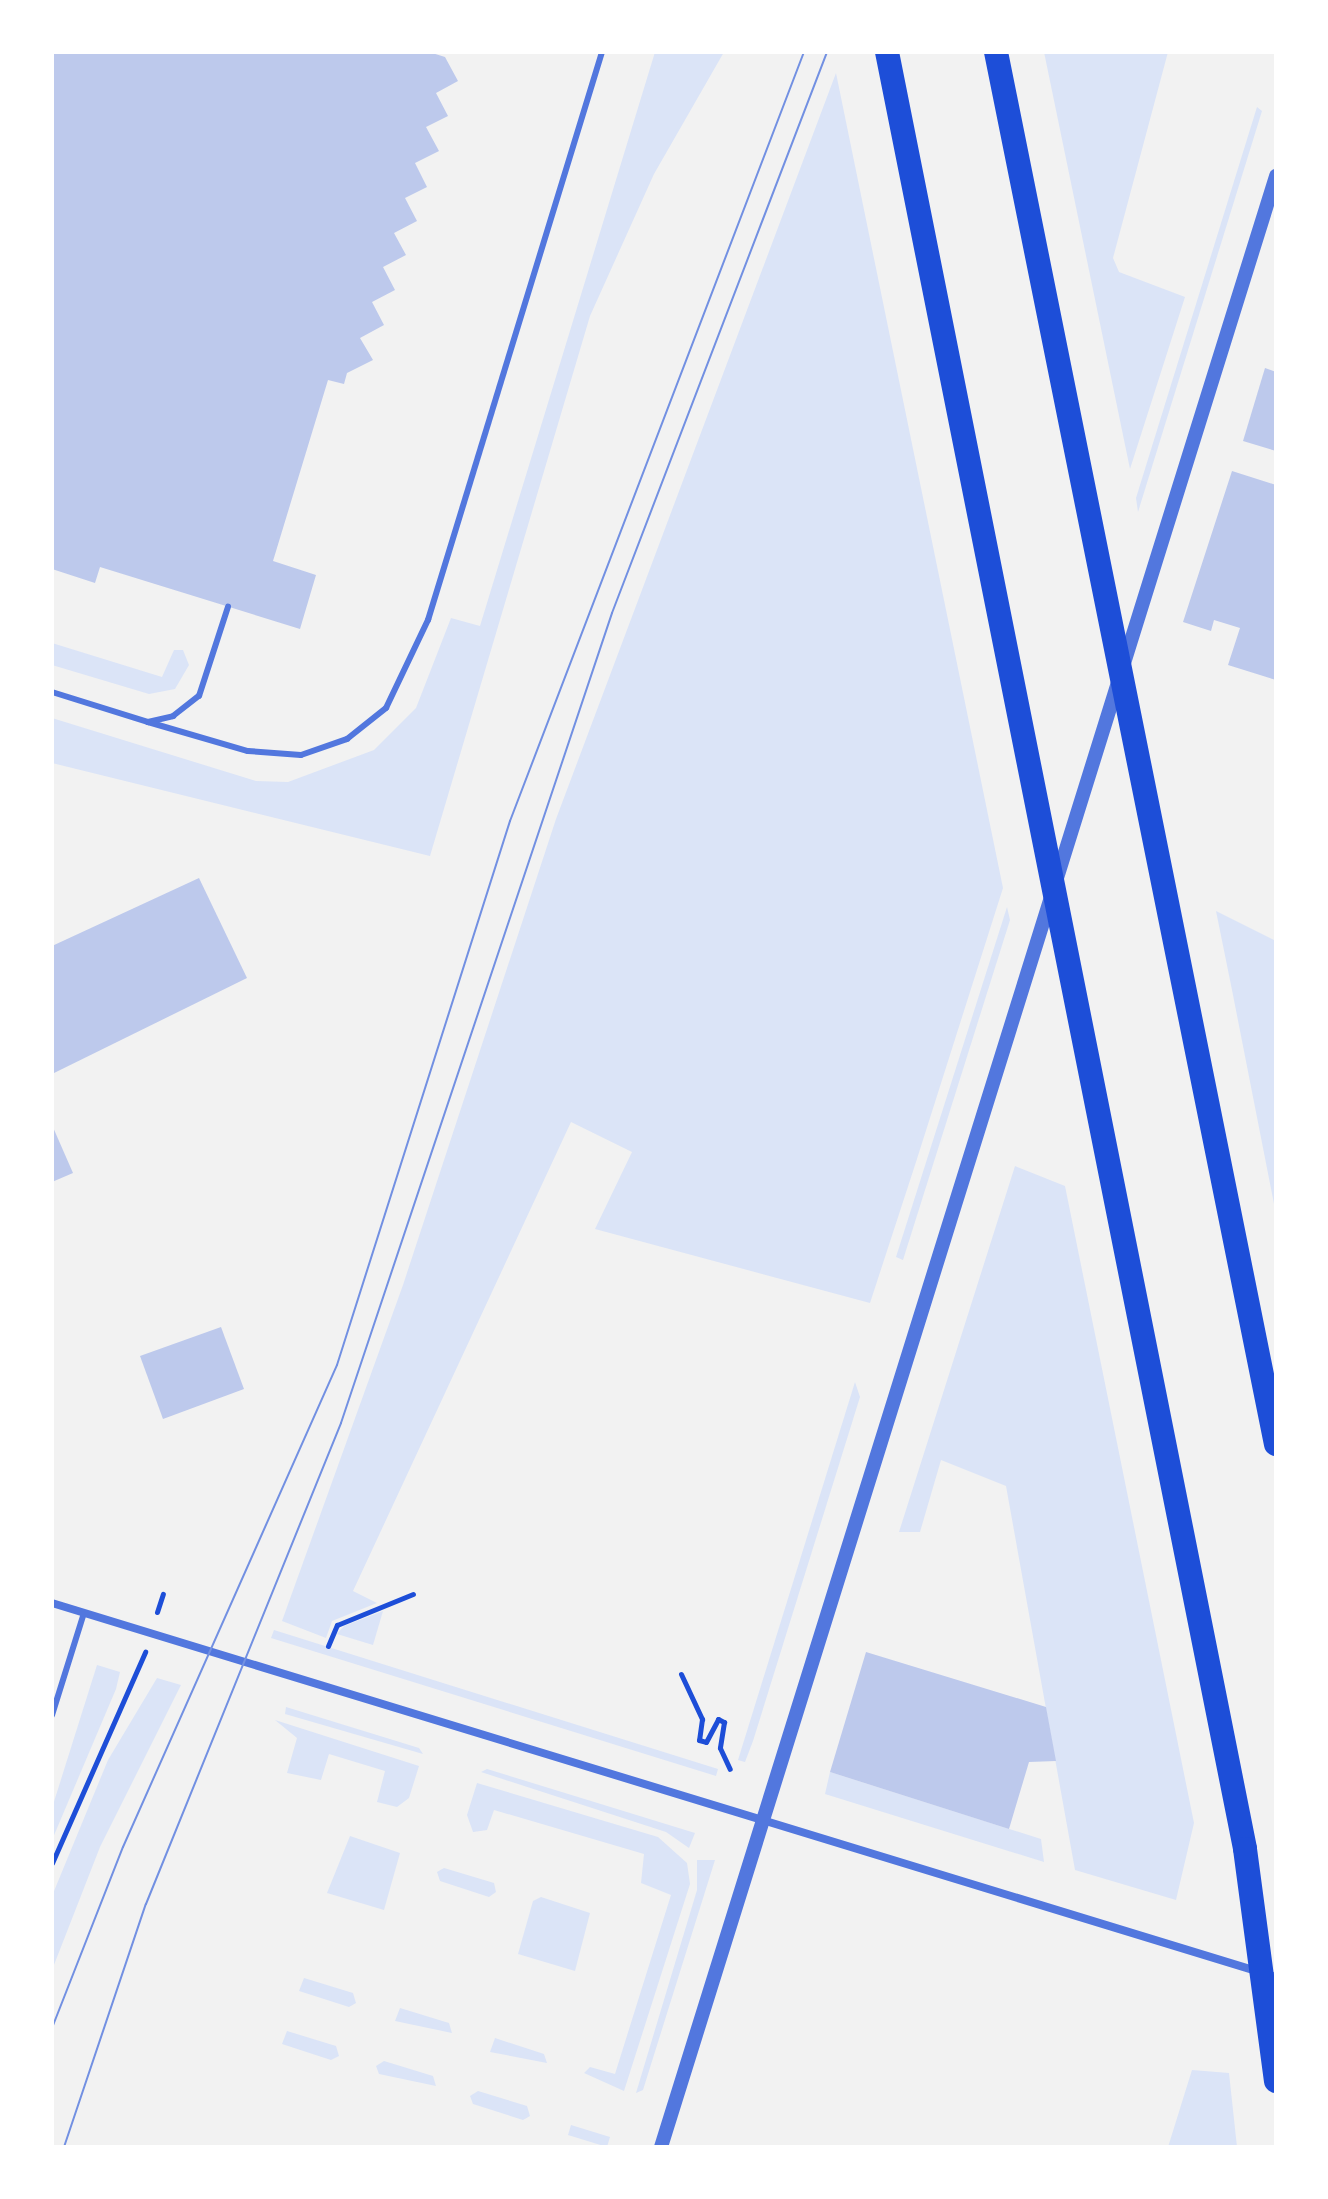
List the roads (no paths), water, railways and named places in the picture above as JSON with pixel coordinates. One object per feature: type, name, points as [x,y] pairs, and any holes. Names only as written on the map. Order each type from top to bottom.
[{"type":"highway","points":[[887,52],[1245,1849],[1276,2081]]},
{"type":"highway","points":[[996,52],[1276,1444]]},
{"type":"street","points":[[661,2147],[759,1820],[1276,176]]},
{"type":"street","points":[[52,1603],[1276,1977]]},
{"type":"lane","points":[[52,692],[248,751],[301,755],[347,739],[386,708],[424,632],[602,52]]},
{"type":"lane","points":[[148,722],[173,716],[199,696],[228,607]]},
{"type":"lane","points":[[52,1715],[84,1613]]},
{"type":"tram line","points":[[52,2028],[123,1847],[337,1365],[510,821],[804,52]]},
{"type":"tram line","points":[[64,2147],[146,1904],[341,1423],[612,613],[827,52]]}]
